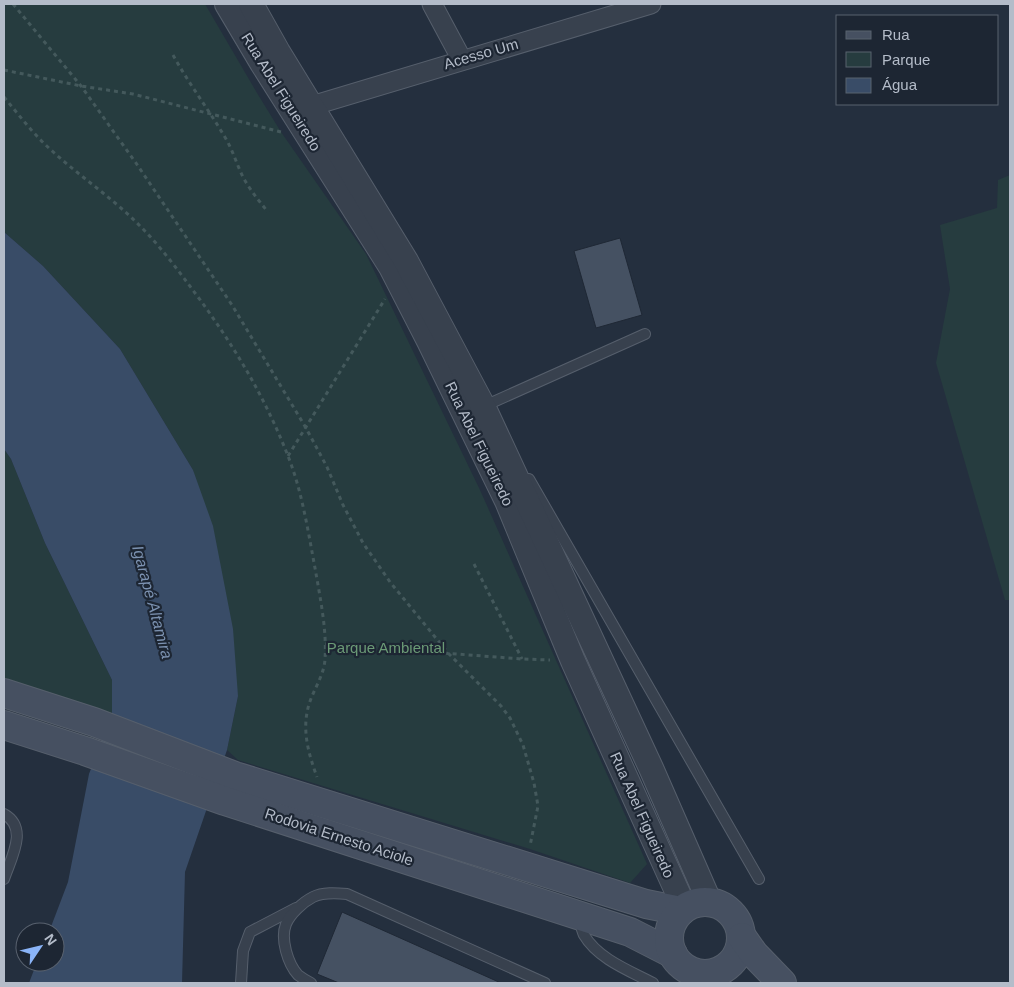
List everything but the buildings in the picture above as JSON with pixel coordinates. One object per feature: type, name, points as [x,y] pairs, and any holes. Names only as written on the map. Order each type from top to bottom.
[{"type":"main road","points":[[4,693],[94,722],[230,788]]},
{"type":"main road","name":"Rodovia Ernesto Aciole","points":[[4,725],[85,752],[230,788],[646,904],[692,908]]},
{"type":"main road","name":"Rodovia Ernesto Aciole","points":[[230,788],[630,932],[673,954]]},
{"type":"main road","points":[[742,937],[740,949],[734,960],[726,968],[724,978],[690,971],[680,964],[673,954],[670,943],[670,931],[674,920],[692,908],[725,908],[734,916],[742,937],[754,954],[782,983]]},
{"type":"street","name":"Rua Abel Figueiredo","points":[[227,4],[302,108],[406,261],[647,759],[692,908]]},
{"type":"street","name":"Rua Abel Figueiredo","points":[[251,4],[278,52],[302,108],[305,132],[391,267],[430,341],[478,409],[507,501],[573,660],[692,908]]},
{"type":"street","points":[[432,4],[462,60]]},
{"type":"street","name":"Acesso Um","points":[[302,108],[462,60],[605,10],[651,4]]},
{"type":"lane","points":[[645,334],[478,409],[606,615],[759,879]]},
{"type":"lane","points":[[4,814],[14,822],[18,838],[4,879]]},
{"type":"lane","points":[[241,983],[244,951],[250,932],[299,907],[313,896],[331,893],[347,894],[545,983]]},
{"type":"lane","points":[[299,907],[285,924],[284,945],[289,961],[299,975],[311,983]]},
{"type":"lane","points":[[578,914],[584,935],[600,953],[626,970],[653,983]]},
{"type":"path","points":[[14,4],[81,86],[136,163],[232,305],[306,428],[327,467],[343,505],[364,543],[390,582],[449,654],[501,706],[510,718],[523,744],[534,783],[538,806],[530,849]]},
{"type":"path","points":[[173,54],[186,78],[212,114],[232,150],[243,177],[268,212]]},
{"type":"path","points":[[4,70],[81,86],[133,94],[281,132],[305,132]]},
{"type":"path","points":[[4,97],[35,135],[139,225],[180,274],[218,324],[244,364],[288,456],[304,513],[325,644],[325,661],[319,682],[308,707],[306,725],[306,741],[309,755],[320,785]]},
{"type":"path","points":[[288,456],[397,279]]},
{"type":"path","points":[[474,564],[522,659]]},
{"type":"path","points":[[325,644],[522,659],[573,660]]},
{"type":"green space","name":"Parque Ambiental","points":[[4,4],[205,4],[281,132],[366,254],[480,490],[647,864],[630,883],[530,849],[238,760],[227,750],[238,696],[193,470],[120,349],[43,266],[4,232]]},
{"type":"green space","points":[[1010,175],[1010,600],[1005,600],[936,363],[950,289],[940,225],[997,208],[998,180]]},
{"type":"green space","points":[[4,449],[11,459],[45,543],[112,680],[112,714],[4,681]]},
{"type":"water","name":"Igarapé Altamira","points":[[4,232],[43,266],[120,349],[193,470],[213,526],[233,629],[238,696],[227,750],[185,872],[182,983],[29,983],[33,972],[65,972],[65,922],[53,922],[68,882],[89,774],[112,714],[112,680],[45,543],[11,459],[4,449]]}]
